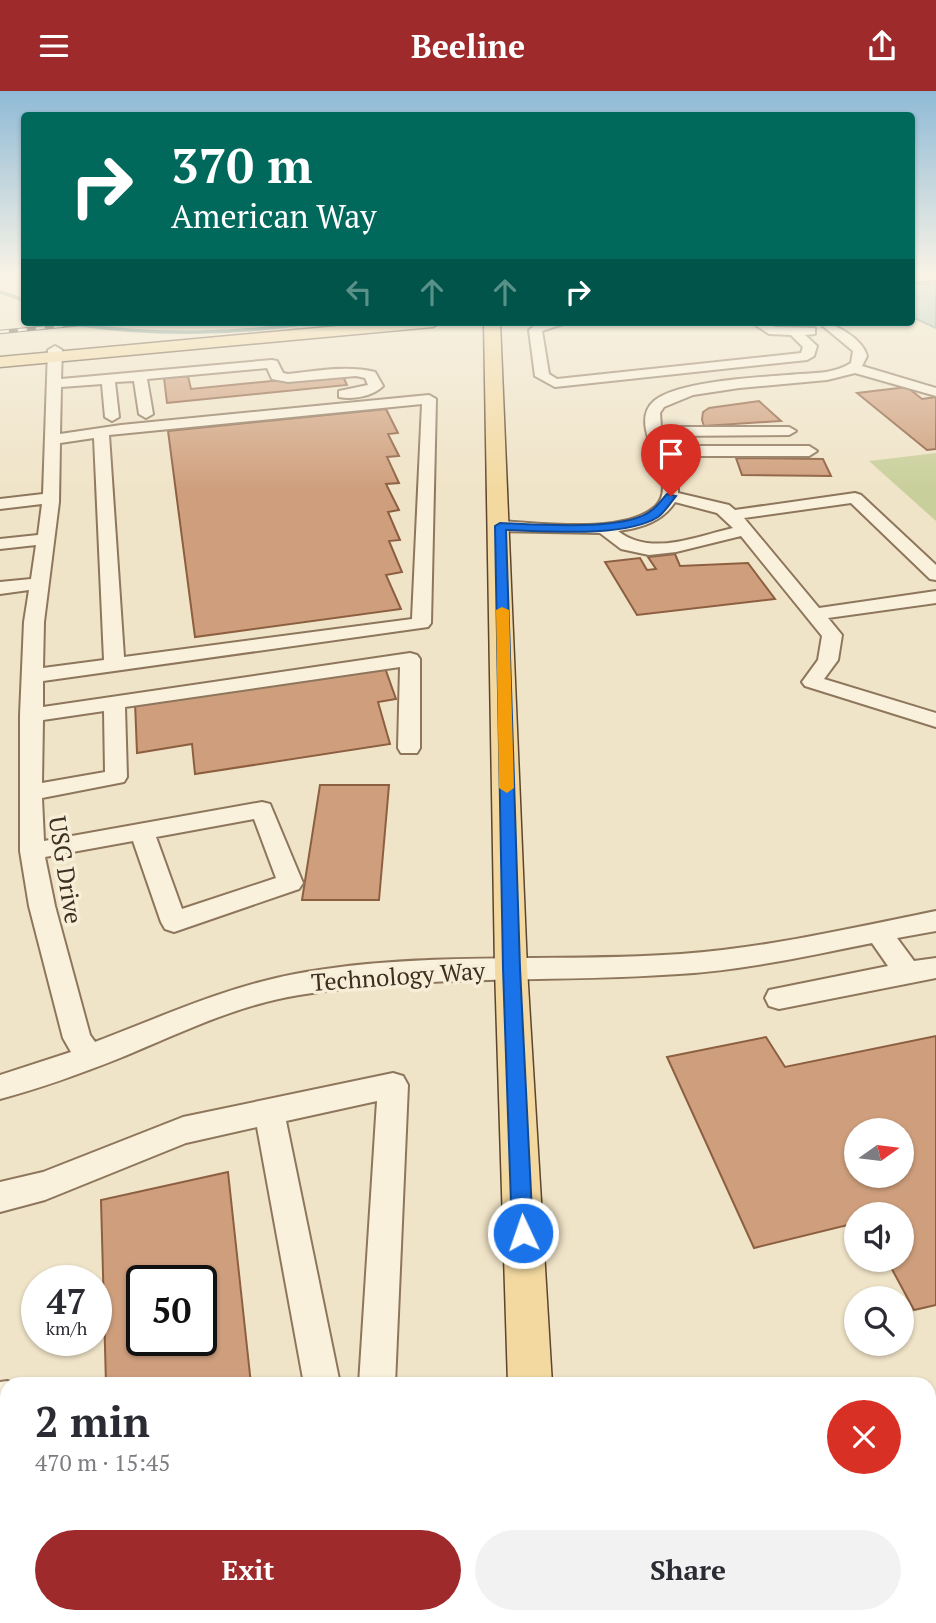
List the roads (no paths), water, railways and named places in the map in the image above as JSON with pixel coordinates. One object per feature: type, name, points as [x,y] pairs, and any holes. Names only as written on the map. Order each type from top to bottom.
[{"type":"main road","points":[[0,362],[126,346]]},
{"type":"main road","points":[[0,355],[55,354],[144,346]]},
{"type":"main road","points":[[493,346],[512,968],[530,1377]]},
{"type":"street","points":[[538,346],[542,376],[555,383],[807,356],[810,346]]},
{"type":"street","points":[[856,346],[859,349],[857,364]]},
{"type":"street","name":"USG Drive","points":[[55,354],[53,384],[60,427],[39,583],[32,676],[32,851],[42,906],[77,1038],[89,1057]]},
{"type":"street","points":[[53,384],[272,364],[278,376],[288,378],[356,372],[370,375],[376,386],[367,391],[111,418],[60,427]]},
{"type":"street","points":[[500,526],[603,527],[625,525],[655,514],[671,496],[671,487],[652,421],[654,409],[667,399],[720,387],[827,376],[857,364],[936,380]]},
{"type":"street","points":[[857,364],[936,392]]},
{"type":"street","points":[[699,369],[720,387]]},
{"type":"street","points":[[140,376],[146,414]]},
{"type":"street","points":[[108,379],[111,418]]},
{"type":"street","points":[[32,676],[421,622],[429,399],[121,429],[101,434],[60,427]]},
{"type":"street","points":[[656,432],[789,431]]},
{"type":"street","points":[[101,434],[114,665]]},
{"type":"street","points":[[661,451],[809,451]]},
{"type":"street","points":[[671,496],[723,509],[738,522],[832,635],[828,660],[812,683],[936,720]]},
{"type":"street","points":[[0,504],[51,498]]},
{"type":"street","points":[[603,527],[624,544],[636,548],[666,548],[738,522],[855,498],[936,575]]},
{"type":"street","points":[[0,544],[45,539]]},
{"type":"street","points":[[0,588],[39,583]]},
{"type":"street","points":[[814,614],[936,597]]},
{"type":"street","points":[[31,715],[410,659],[409,748]]},
{"type":"street","points":[[30,793],[116,777],[114,703]]},
{"type":"street","points":[[32,851],[142,831],[262,810],[290,883],[174,922],[142,831]]},
{"type":"street","name":"Technology Way","points":[[0,1087],[89,1057],[180,1021],[292,985],[396,972],[733,960],[936,921]]},
{"type":"street","points":[[878,932],[908,973]]},
{"type":"street","points":[[779,997],[936,968]]},
{"type":"street","points":[[0,1197],[45,1186],[183,1130],[393,1085],[377,1377]]},
{"type":"street","points":[[269,1112],[321,1377]]}]
